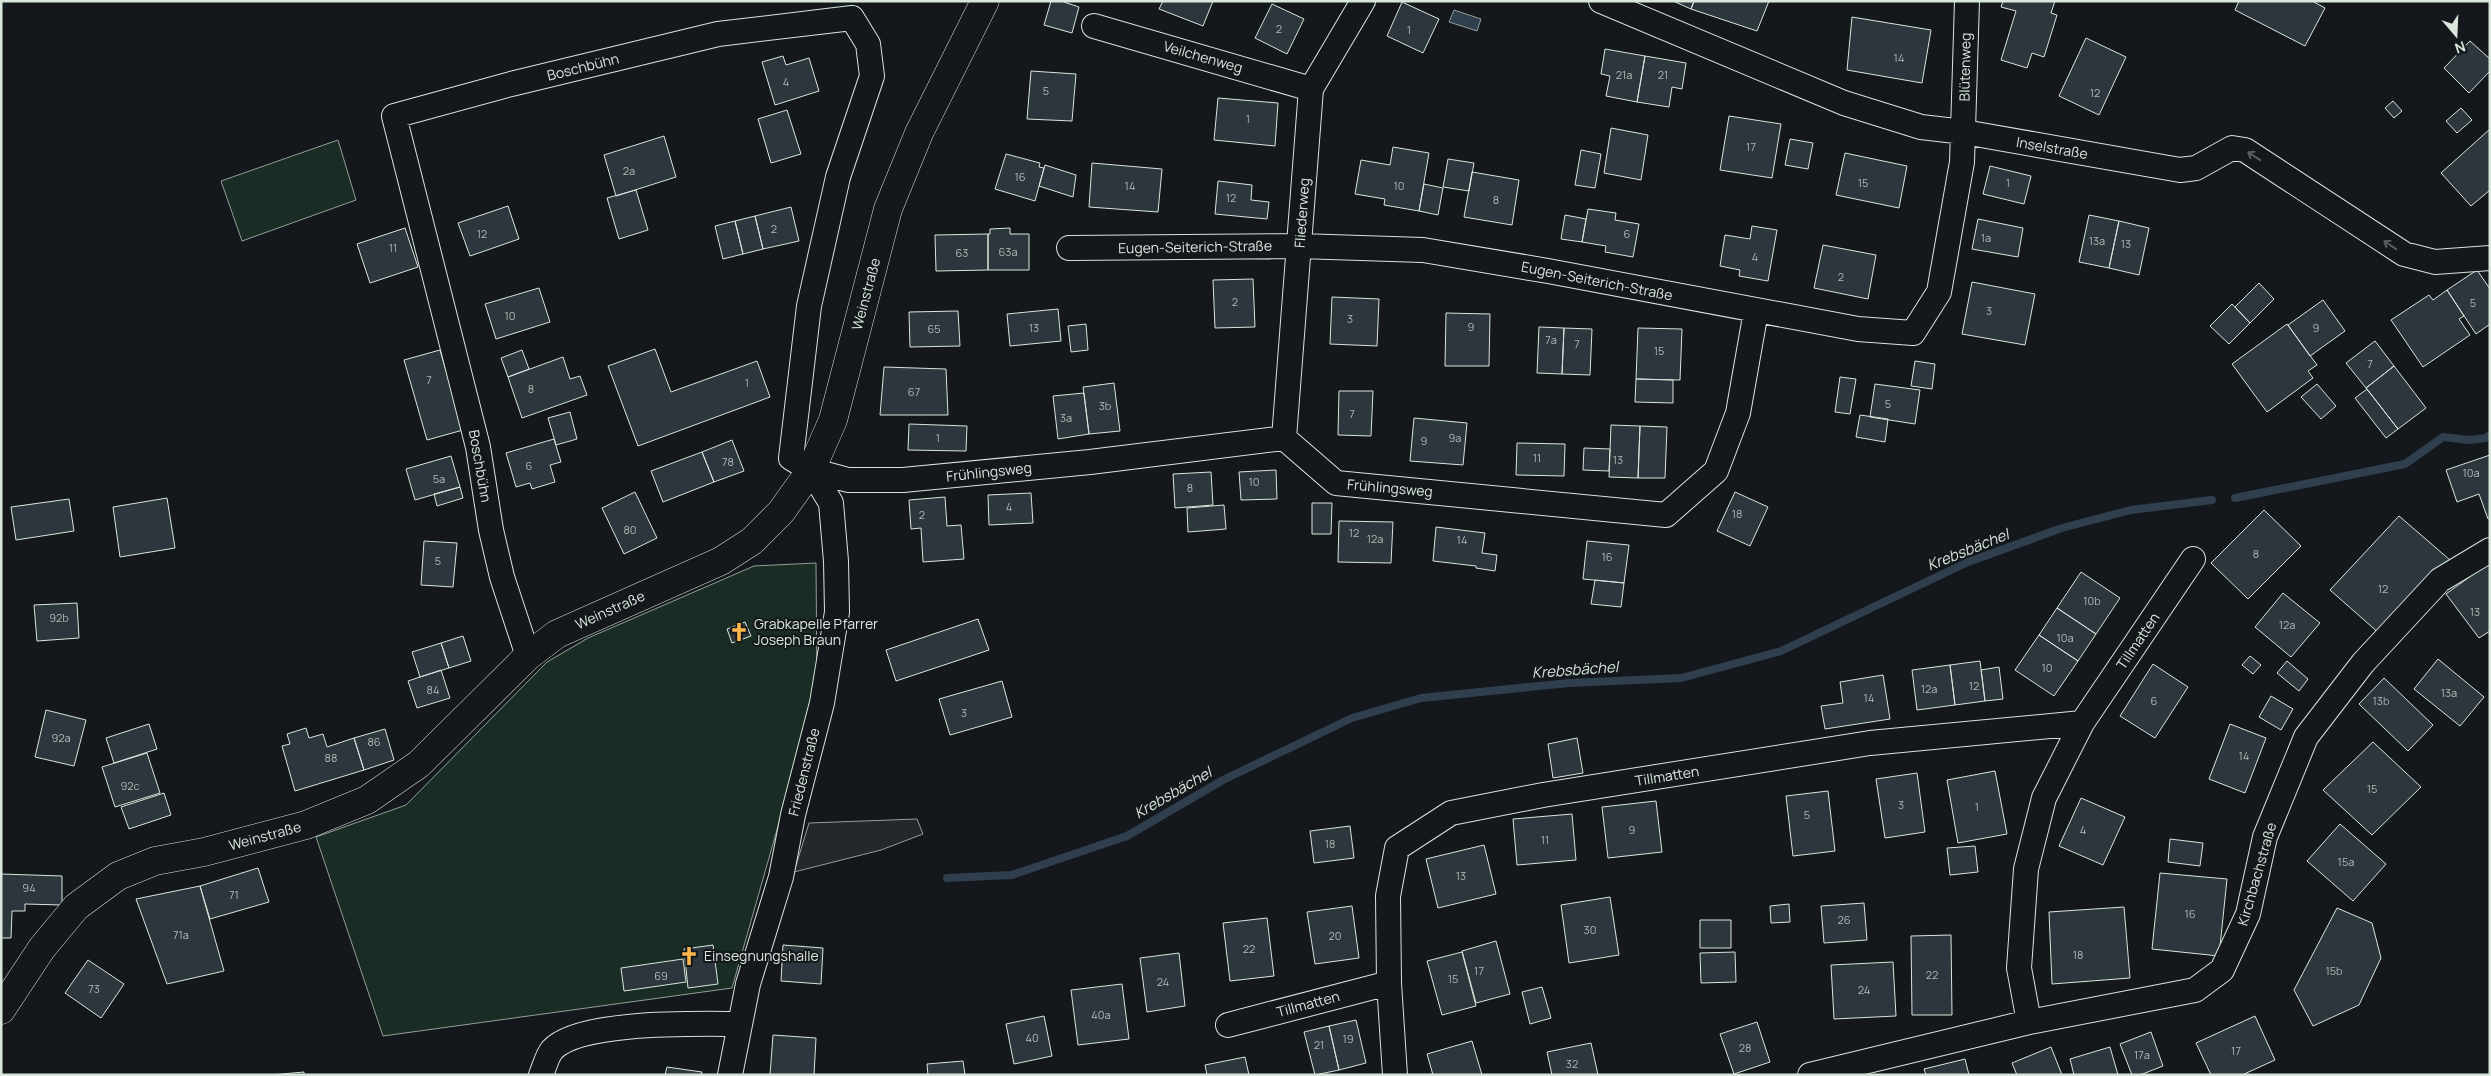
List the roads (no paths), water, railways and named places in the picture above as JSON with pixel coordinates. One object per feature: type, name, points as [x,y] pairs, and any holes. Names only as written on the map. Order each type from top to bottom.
[{"type":"main road","name":"Weinstraße","points":[[1,1010],[42,948],[76,907],[118,876],[154,861],[204,852],[306,825],[367,800],[419,764],[528,656],[557,634],[720,561],[752,541],[781,512],[811,470],[833,420],[888,209],[919,133],[985,1]]},
{"type":"street","name":"Fliederweg","points":[[1284,438],[1311,88],[1363,1]]},
{"type":"street","name":"Inselstraße","points":[[1601,1],[1844,103],[1920,127],[1964,132],[2180,170],[2196,168],[2232,148],[2246,150],[2404,254],[2435,262],[2490,258]]},
{"type":"street","name":"Blütenweg","points":[[1964,132],[1966,1]]},
{"type":"street","name":"Boschbühn","points":[[528,656],[502,577],[491,530],[478,447],[394,116],[511,84],[718,34],[852,18],[868,44],[872,76],[838,177],[809,306],[791,458],[811,470]]},
{"type":"street","name":"Veilchenweg","points":[[1094,26],[1311,88]]},
{"type":"street","name":"Eugen-Seiterich-Straße","points":[[1069,248],[1299,246],[1423,250],[1548,270],[1858,329],[1913,333],[1939,292],[1962,162],[1964,132]]},
{"type":"street","name":"Frühlingsweg","points":[[811,470],[848,480],[903,480],[1090,462],[1284,438],[1336,483],[1666,515],[1716,471],[1738,413],[1756,311]]},
{"type":"street","name":"Friedenstraße","points":[[730,1075],[748,984],[781,877],[793,814],[822,703],[837,612],[832,503],[811,470]]},
{"type":"street","name":"Kirchbachstraße","points":[[1810,1075],[2029,1022],[2195,990],[2222,970],[2248,914],[2265,837],[2306,737],[2363,663],[2440,580],[2490,550]]},
{"type":"street","name":"Tillmatten","points":[[2029,1022],[2020,968],[2026,868],[2044,798],[2082,723],[2194,559]]},
{"type":"street","name":"Tillmatten","points":[[1395,1075],[1389,982],[1388,896],[1397,848],[1451,813],[1543,795],[1870,743],[2082,723]]},
{"type":"street","name":"Tillmatten","points":[[1228,1025],[1389,982]]},
{"type":"street","points":[[541,1075],[552,1050],[572,1037],[639,1025],[740,1024]]},
{"type":"water","points":[[1454,10],[1481,19],[1477,31],[1449,22]]},
{"type":"waterway","name":"Krebsbächel","points":[[2235,498],[2405,464],[2443,437],[2469,440],[2486,438],[2490,435]]},
{"type":"waterway","name":"Krebsbächel","points":[[947,878],[1012,875],[1127,836],[1223,780],[1352,718],[1421,698],[1569,683],[1681,678],[1781,651],[1968,562],[2062,528],[2131,510],[2212,500]]},
{"type":"place","name":"Grabkapelle Pfarrer Joseph Braun","points":[[739,632]]},
{"type":"place","name":"Einsegnungshalle","points":[[689,956]]}]
